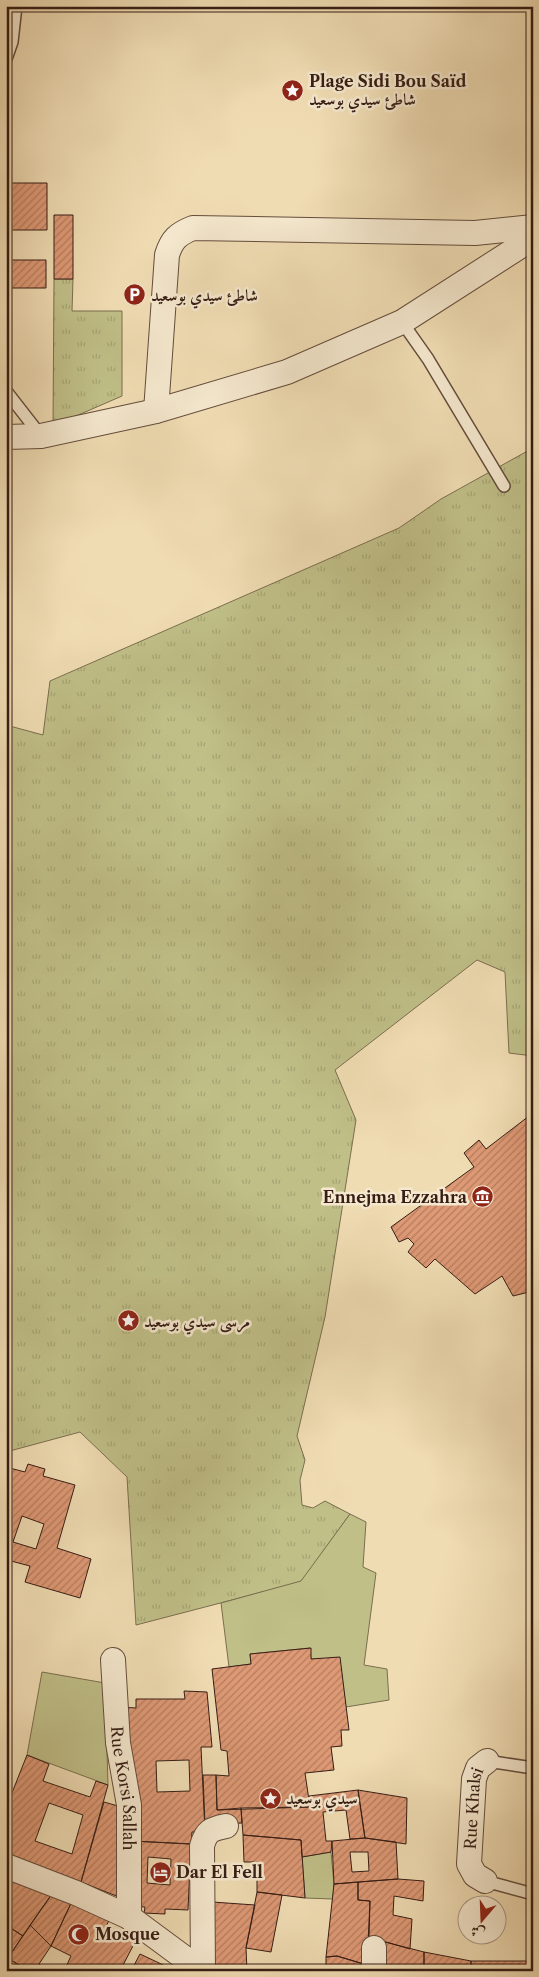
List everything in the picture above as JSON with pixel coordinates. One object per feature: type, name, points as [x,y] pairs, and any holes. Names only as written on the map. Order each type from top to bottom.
[{"type":"street","points":[[156,411],[167,255],[171,242],[180,233],[193,228],[475,233],[533,227]]},
{"type":"street","points":[[6,437],[41,436],[156,411],[287,372],[402,322],[533,238]]},
{"type":"street","name":"Rue Korsi Sallah","points":[[113,1660],[118,1743],[129,1806],[129,1917]]},
{"type":"street","name":"Rue Khalsi","points":[[485,1881],[475,1875],[469,1864],[474,1779],[478,1768],[487,1761]]},
{"type":"street","points":[[202,1971],[202,1846],[205,1835],[211,1829],[226,1826]]},
{"type":"street","points":[[6,1866],[76,1893],[129,1917],[202,1971]]},
{"type":"lane","points":[[6,59],[12,42],[16,6]]},
{"type":"lane","points":[[402,322],[428,359],[504,486]]},
{"type":"lane","points":[[6,391],[41,436]]},
{"type":"lane","name":"Rue Khalsi","points":[[487,1761],[533,1768]]},
{"type":"lane","name":"Rue Khalsi","points":[[485,1881],[533,1894]]},
{"type":"green space","points":[[54,279],[73,279],[72,311],[122,311],[122,396],[53,426]]},
{"type":"green space","points":[[533,448],[533,1056],[509,1053],[505,972],[477,960],[335,1070],[356,1120],[325,1317],[297,1436],[305,1460],[300,1480],[302,1505],[313,1508],[325,1501],[350,1514],[301,1582],[136,1625],[127,1477],[80,1432],[6,1452],[6,725],[43,735],[50,681],[399,528],[441,499]]},
{"type":"green space","points":[[350,1514],[366,1522],[363,1567],[376,1573],[364,1665],[387,1669],[389,1700],[346,1707],[311,1659],[310,1648],[250,1654],[251,1664],[229,1667],[221,1603],[301,1581]]},
{"type":"green space","points":[[42,1672],[105,1683],[108,1785],[27,1755]]},
{"type":"green space","points":[[331,1852],[334,1884],[333,1899],[305,1898],[302,1857]]},
{"type":"building","points":[[6,183],[47,183],[47,230],[6,230]]},
{"type":"building","points":[[54,215],[73,215],[73,279],[54,279]]},
{"type":"building","points":[[6,260],[46,260],[46,288],[6,288]]},
{"type":"building","name":"Ennejma Ezzahra","points":[[533,1113],[533,1291],[513,1296],[502,1276],[475,1294],[435,1259],[426,1268],[408,1252],[414,1244],[408,1238],[399,1242],[391,1227],[474,1167],[464,1153],[479,1140],[486,1149]]},
{"type":"building","points":[[28,1464],[45,1469],[43,1476],[75,1485],[57,1548],[91,1559],[80,1598],[25,1582],[30,1566],[11,1561],[12,1556],[6,1554],[6,1467],[25,1472]],"holes":[[[22,1516],[44,1524],[36,1549],[13,1542]]]},
{"type":"building","points":[[311,1648],[311,1659],[340,1657],[349,1730],[341,1730],[342,1746],[331,1747],[334,1770],[305,1773],[310,1807],[217,1810],[216,1775],[229,1776],[227,1751],[221,1750],[212,1669],[251,1664],[250,1654]]},
{"type":"building","points":[[184,1691],[207,1692],[212,1747],[201,1747],[205,1832],[192,1832],[191,1844],[132,1841],[120,1707],[136,1708],[136,1699],[185,1699]],"holes":[[[189,1760],[190,1791],[157,1792],[156,1761]]]},
{"type":"building","points":[[27,1755],[49,1764],[43,1781],[90,1797],[96,1781],[108,1785],[81,1882],[6,1853],[6,1808]],"holes":[[[49,1803],[83,1815],[72,1854],[35,1841]]]},
{"type":"building","points":[[203,1775],[216,1775],[217,1810],[241,1808],[242,1823],[205,1825]]},
{"type":"building","points":[[358,1790],[365,1838],[350,1839],[346,1810],[323,1812],[326,1841],[332,1841],[331,1852],[302,1857],[301,1840],[243,1835],[241,1808],[310,1807],[309,1796]]},
{"type":"building","points":[[358,1790],[407,1798],[406,1844],[365,1838]]},
{"type":"building","points":[[104,1802],[125,1808],[124,1899],[81,1882]]},
{"type":"building","points":[[243,1835],[301,1840],[305,1898],[257,1892],[257,1862],[244,1862]]},
{"type":"building","points":[[365,1838],[396,1842],[398,1879],[334,1884],[332,1841]],"holes":[[[350,1852],[368,1852],[369,1871],[352,1872]]]},
{"type":"building","points":[[132,1841],[191,1844],[188,1910],[165,1909],[165,1914],[144,1913],[145,1907],[129,1906]],"holes":[[[148,1857],[171,1859],[170,1885],[147,1883]]]},
{"type":"building","points":[[14,1876],[54,1891],[23,1936],[6,1925],[6,1889]]},
{"type":"building","points":[[398,1879],[424,1881],[423,1901],[394,1896],[393,1915],[412,1919],[410,1949],[369,1937],[370,1901],[358,1900],[358,1882]]},
{"type":"building","points":[[358,1882],[358,1900],[370,1901],[367,1965],[337,1956],[326,1957],[334,1884]]},
{"type":"building","points":[[54,1891],[73,1899],[51,1946],[30,1925]]},
{"type":"building","points":[[257,1892],[282,1895],[271,1952],[246,1948]]},
{"type":"building","name":"Mosque","points":[[73,1899],[111,1916],[101,1937],[109,1941],[114,1932],[135,1942],[120,1971],[64,1971],[71,1956],[51,1946]]},
{"type":"building","points":[[212,1902],[255,1905],[246,1948],[247,1971],[212,1971]]},
{"type":"building","points":[[6,1925],[23,1936],[8,1958],[6,1957]]},
{"type":"building","points":[[30,1925],[51,1946],[39,1964],[47,1971],[28,1971],[8,1958]]},
{"type":"building","points":[[381,1941],[424,1952],[424,1971],[379,1971]]},
{"type":"building","points":[[424,1952],[471,1961],[471,1971],[424,1971]]},
{"type":"building","points":[[140,1954],[176,1971],[131,1971]]},
{"type":"building","points":[[337,1956],[367,1965],[367,1971],[336,1971],[336,1968],[326,1968],[326,1957]]},
{"type":"building","points":[[8,1958],[28,1971],[6,1971]]},
{"type":"building","points":[[471,1961],[532,1961],[532,1971],[471,1971]]},
{"type":"building","points":[[247,1967],[336,1968],[336,1971],[247,1971]]},
{"type":"place","name":"Plage Sidi Bou Saïd شاطئ سيدي بوسعيد","points":[[293,90]]},
{"type":"place","name":"شاطئ سيدي بوسعيد","points":[[135,295]]},
{"type":"place","name":"Ennejma Ezzahra","points":[[483,1197]]},
{"type":"place","name":"مرسى سيدي بوسعيد","points":[[128,1321]]},
{"type":"place","name":"سيدي بوسعيد","points":[[270,1798]]},
{"type":"place","name":"Dar El Fell","points":[[160,1872]]},
{"type":"place","name":"Mosque","points":[[79,1934]]}]
